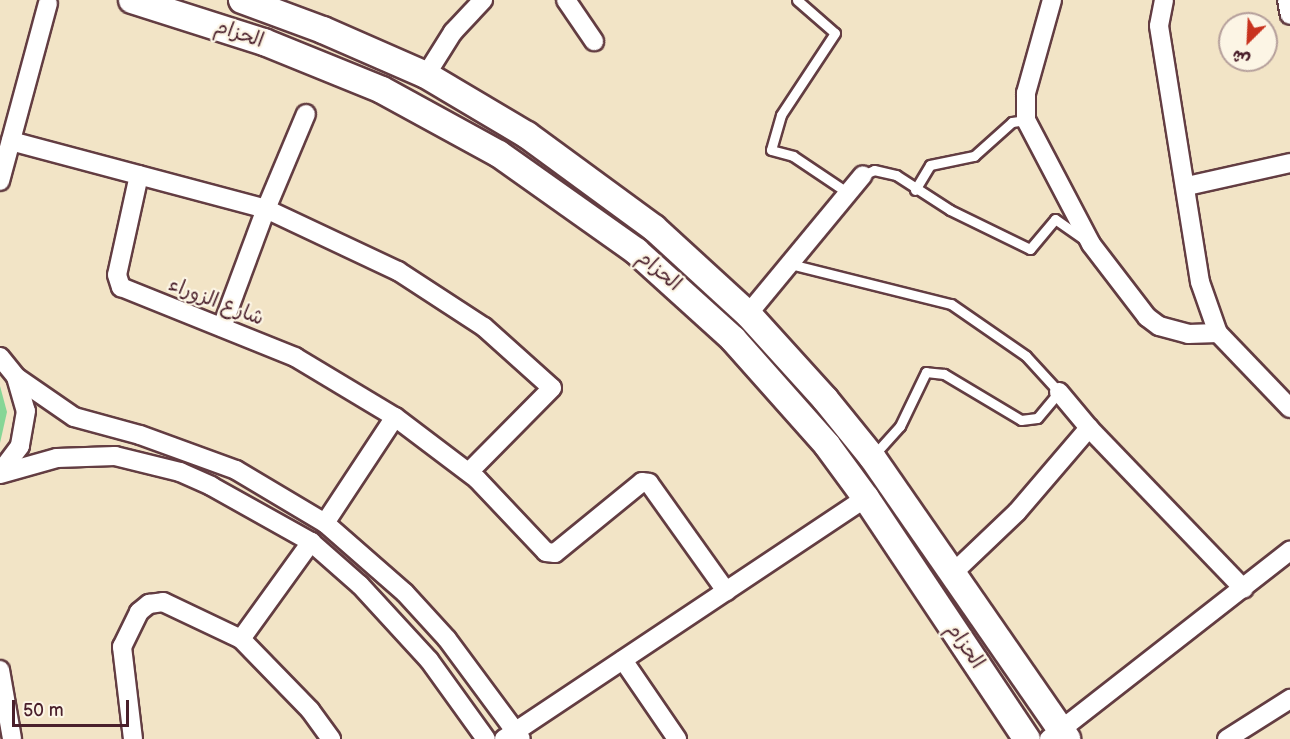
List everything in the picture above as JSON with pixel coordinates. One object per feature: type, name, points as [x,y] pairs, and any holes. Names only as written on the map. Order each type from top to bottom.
[{"type":"main road","name":"الحزام","points":[[132,0],[264,42],[382,90],[499,154],[554,190],[636,251],[733,339],[796,408],[866,498],[1027,739]]},
{"type":"main road","points":[[242,0],[270,4],[426,75],[527,135],[588,177],[654,228],[747,314],[872,457],[953,573],[1059,736]]},
{"type":"street","points":[[426,75],[453,32],[483,0]]},
{"type":"street","points":[[566,0],[594,41]]},
{"type":"street","points":[[1052,0],[1026,93],[1026,120],[1091,244],[1147,317],[1159,326],[1205,336],[1218,333]]},
{"type":"street","points":[[1164,0],[1159,32],[1200,282],[1218,333],[1290,408]]},
{"type":"street","points":[[1287,0],[1290,15]]},
{"type":"street","points":[[0,181],[48,3]]},
{"type":"street","points":[[222,327],[266,208],[306,114]]},
{"type":"street","points":[[11,141],[266,208],[407,277],[484,327],[552,388],[469,472]]},
{"type":"street","points":[[1186,186],[1290,163]]},
{"type":"street","name":"شارع الزوراء","points":[[139,175],[117,275],[121,287],[296,357],[396,417],[469,472],[546,552],[555,553],[642,482],[649,483],[726,591]]},
{"type":"street","points":[[747,314],[863,175]]},
{"type":"street","points":[[0,473],[20,446],[26,423],[25,400],[16,377],[1,355]]},
{"type":"street","points":[[16,377],[74,417],[140,435],[236,470],[325,523],[405,593],[447,639],[514,736],[623,660],[866,498]]},
{"type":"street","points":[[1059,393],[1089,428],[1244,589]]},
{"type":"street","points":[[325,523],[396,417]]},
{"type":"street","points":[[953,573],[1017,512],[1089,428]]},
{"type":"street","points":[[0,473],[37,462],[76,456],[116,456],[145,461],[211,486],[311,542],[407,635],[486,739]]},
{"type":"street","points":[[241,639],[311,542]]},
{"type":"street","points":[[1059,736],[1180,634],[1244,589],[1290,551]]},
{"type":"street","points":[[133,739],[122,647],[139,612],[149,604],[162,602],[241,639],[310,710],[331,739]]},
{"type":"street","points":[[623,660],[677,739]]},
{"type":"street","points":[[0,670],[7,728]]},
{"type":"street","points":[[1227,739],[1290,699]]},
{"type":"lane","points":[[797,0],[836,33],[781,115],[771,150],[793,156],[848,194]]},
{"type":"lane","points":[[915,190],[930,165],[974,156],[1012,122],[1026,120]]},
{"type":"lane","points":[[863,175],[886,172],[915,190],[1030,249],[1055,219],[1091,244]]},
{"type":"lane","points":[[790,264],[951,304],[1026,356],[1059,393],[1037,418],[1021,420],[944,375],[926,372],[900,426],[872,457]]},
{"type":"green space","points":[[0,386],[7,412],[0,443]]}]
